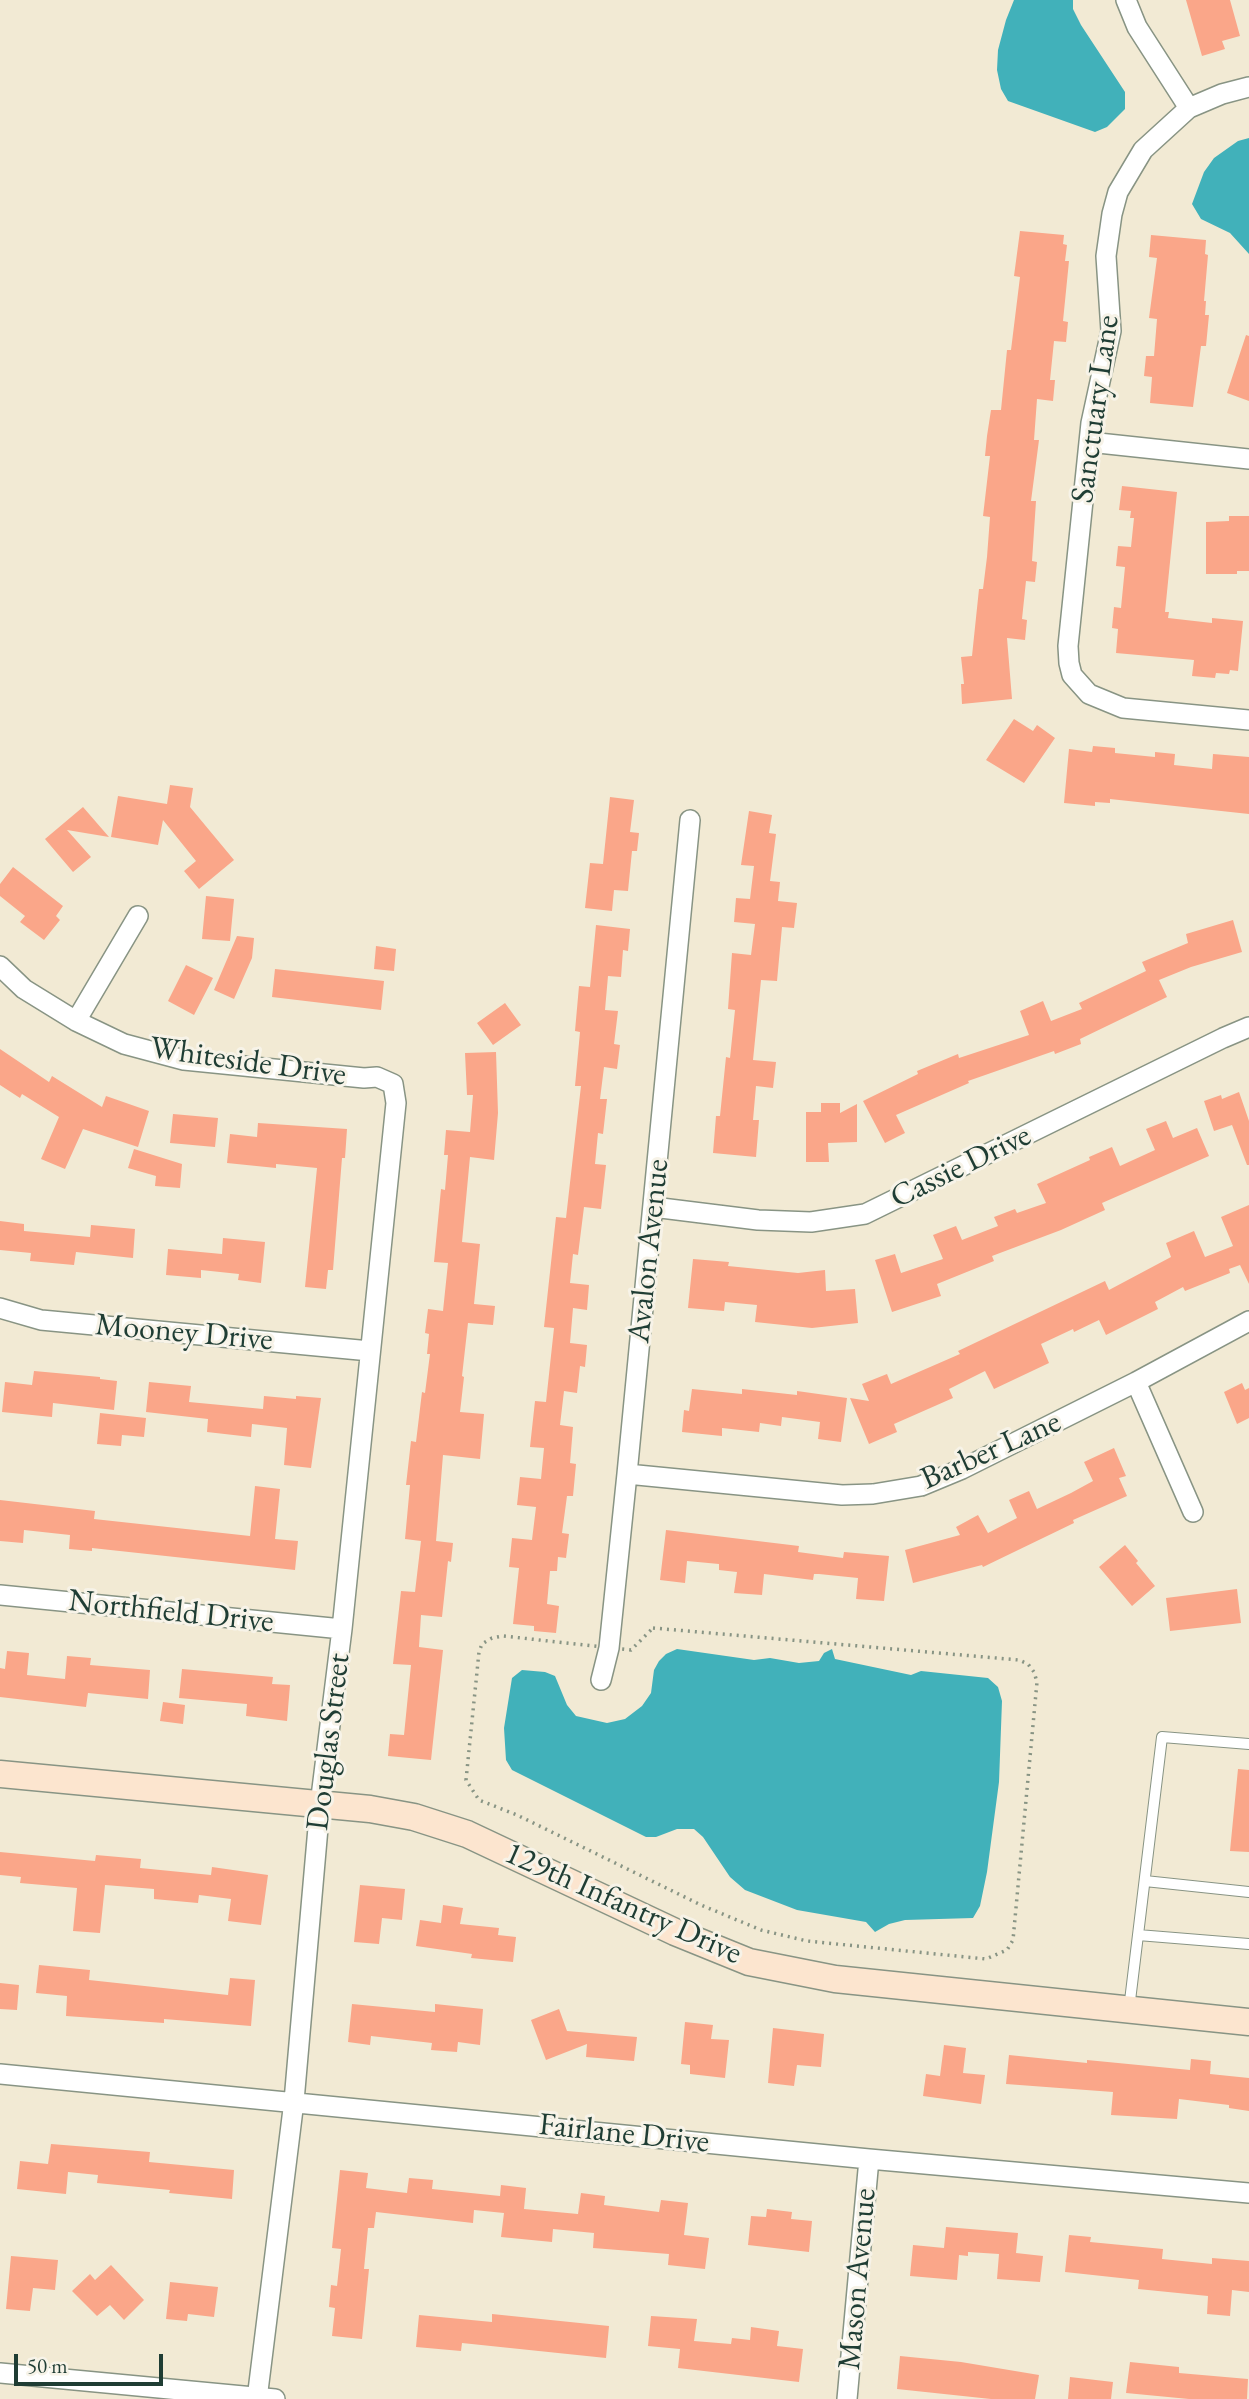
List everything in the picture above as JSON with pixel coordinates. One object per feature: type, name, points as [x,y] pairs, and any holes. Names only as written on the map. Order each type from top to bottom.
[{"type":"street","points":[[1126,0],[1137,27],[1189,108],[1249,87]]},
{"type":"street","name":"Sanctuary Lane","points":[[1189,108],[1143,150],[1118,191],[1108,234],[1106,256],[1111,331],[1094,404],[1068,646],[1072,675],[1088,694],[1123,708],[1249,720]]},
{"type":"street","points":[[1089,442],[1249,459]]},
{"type":"street","name":"Avalon Avenue","points":[[601,1680],[609,1648],[690,820]]},
{"type":"street","points":[[76,1021],[138,916]]},
{"type":"street","name":"Whiteside Drive","points":[[0,966],[24,989],[76,1021],[124,1044],[184,1060],[364,1078],[377,1077],[393,1084]]},
{"type":"street","name":"Cassie Drive","points":[[653,1207],[758,1220],[811,1222],[865,1214],[1249,1027]]},
{"type":"street","name":"Douglas Street","points":[[263,2398],[294,2101],[320,1805],[342,1629],[396,1103],[393,1084]]},
{"type":"street","name":"Mooney Drive","points":[[0,1308],[41,1320],[370,1351]]},
{"type":"street","name":"Barber Lane","points":[[627,1474],[842,1495],[873,1494],[921,1486],[962,1469],[1136,1382],[1249,1321]]},
{"type":"street","points":[[1136,1382],[1193,1512]]},
{"type":"street","name":"Northfield Drive","points":[[0,1595],[342,1629]]},
{"type":"street","name":"129th Infantry Drive","points":[[0,1774],[370,1809],[414,1816],[467,1834],[675,1932],[749,1962],[835,1979],[1249,2022]]},
{"type":"street","name":"Fairlane Drive","points":[[0,2074],[869,2159],[1249,2193]]},
{"type":"street","name":"Mason Avenue","points":[[846,2399],[869,2159]]},
{"type":"street","points":[[0,2373],[263,2398]]},
{"type":"lane","points":[[1129,2010],[1162,1737],[1249,1744]]},
{"type":"lane","points":[[1145,1881],[1249,1892]]},
{"type":"lane","points":[[1138,1935],[1249,1944]]},
{"type":"path","points":[[653,1628],[1019,1660],[1028,1664],[1037,1682],[1013,1940],[1007,1950],[986,1959],[807,1941],[761,1930],[701,1905],[517,1815],[479,1800],[466,1780],[479,1651],[482,1644],[503,1636],[609,1648],[631,1650],[653,1628]]},
{"type":"water","points":[[1014,0],[1073,0],[1073,9],[1081,25],[1125,92],[1125,109],[1107,127],[1095,132],[1008,101],[1001,89],[997,70],[998,50]]},
{"type":"water","points":[[1249,138],[1249,254],[1230,233],[1201,219],[1192,204],[1204,172],[1214,158],[1238,141]]},
{"type":"water","points":[[677,1649],[754,1660],[770,1658],[799,1663],[819,1661],[824,1653],[832,1649],[835,1659],[911,1675],[921,1671],[988,1678],[998,1687],[1002,1701],[999,1782],[987,1872],[980,1906],[973,1918],[905,1920],[889,1924],[875,1932],[866,1922],[797,1910],[745,1890],[730,1877],[703,1837],[694,1829],[677,1829],[656,1837],[646,1837],[512,1770],[506,1760],[504,1728],[512,1678],[522,1670],[545,1672],[555,1676],[567,1705],[576,1716],[607,1723],[625,1719],[642,1706],[651,1693],[654,1670],[659,1661]]},
{"type":"building","points":[[1186,0],[1230,0],[1240,36],[1222,41],[1225,49],[1202,56]]},
{"type":"building","points":[[1020,231],[1064,235],[1063,244],[1067,245],[1065,261],[1069,261],[1063,321],[1068,322],[1066,342],[1054,341],[1050,380],[1055,380],[1053,401],[1037,399],[1034,440],[1039,440],[1031,501],[1036,501],[1032,561],[1037,562],[1035,582],[1026,581],[1022,619],[1027,620],[1025,640],[1007,638],[1012,699],[962,704],[961,684],[964,684],[961,657],[972,656],[979,589],[983,589],[987,557],[990,517],[983,516],[990,456],[985,456],[987,436],[991,410],[1001,410],[1007,350],[1011,350],[1020,277],[1014,276]]},
{"type":"building","points":[[1151,235],[1206,240],[1205,254],[1208,255],[1204,301],[1205,315],[1209,315],[1206,346],[1201,346],[1193,407],[1150,403],[1152,377],[1144,376],[1146,356],[1154,356],[1157,319],[1149,318],[1157,258],[1149,257]]},
{"type":"building","points":[[1246,335],[1249,336],[1249,401],[1227,393]]},
{"type":"building","points":[[1122,486],[1177,492],[1165,612],[1169,612],[1168,618],[1212,623],[1212,618],[1243,621],[1238,671],[1230,670],[1229,674],[1216,673],[1215,678],[1192,676],[1194,660],[1116,653],[1118,629],[1112,628],[1114,607],[1121,608],[1125,567],[1116,566],[1118,546],[1131,547],[1134,518],[1130,518],[1131,511],[1119,510]]},
{"type":"building","points":[[1229,516],[1249,516],[1249,571],[1237,571],[1237,574],[1206,574],[1206,522],[1229,521]]},
{"type":"building","points":[[1014,719],[1033,731],[1037,725],[1055,738],[1024,783],[986,760]]},
{"type":"building","points":[[1093,746],[1115,748],[1115,753],[1155,757],[1155,752],[1175,754],[1174,765],[1212,769],[1213,754],[1249,757],[1249,814],[1110,799],[1110,803],[1095,802],[1095,806],[1064,803],[1069,749],[1092,752]]},
{"type":"building","points":[[170,785],[193,788],[190,807],[234,860],[199,889],[184,871],[196,861],[163,820],[158,845],[111,837],[118,796],[167,804]]},
{"type":"building","points":[[610,797],[634,800],[630,832],[639,833],[637,851],[632,851],[628,891],[614,890],[612,911],[585,908],[590,863],[603,864]]},
{"type":"building","points":[[83,807],[109,837],[67,830],[91,857],[73,872],[45,839]]},
{"type":"building","points":[[749,811],[772,815],[769,833],[776,834],[770,881],[780,882],[778,901],[797,903],[794,928],[782,927],[777,981],[761,980],[753,1060],[776,1062],[773,1088],[756,1086],[753,1120],[759,1120],[756,1157],[713,1153],[716,1116],[720,1116],[726,1057],[730,1058],[735,1010],[728,1009],[732,953],[751,955],[755,924],[734,922],[736,898],[750,899],[754,866],[741,865]]},
{"type":"building","points":[[13,867],[63,906],[56,916],[60,920],[44,940],[20,922],[25,916],[0,896],[0,884]]},
{"type":"building","points":[[206,896],[234,899],[230,941],[202,939]]},
{"type":"building","points":[[1233,920],[1242,952],[1159,980],[1167,997],[1080,1039],[1081,1044],[968,1081],[969,1083],[896,1115],[905,1133],[885,1143],[863,1101],[918,1074],[917,1071],[958,1054],[959,1058],[1029,1035],[1020,1011],[1043,1001],[1051,1021],[1082,1009],[1079,1003],[1146,971],[1142,962],[1188,943],[1186,934]]},
{"type":"building","points":[[596,925],[630,929],[628,951],[623,950],[621,977],[608,976],[605,1010],[618,1011],[614,1044],[620,1045],[617,1069],[604,1067],[600,1099],[607,1099],[603,1134],[598,1133],[595,1164],[606,1165],[601,1209],[584,1207],[578,1255],[573,1254],[570,1283],[589,1285],[587,1310],[573,1308],[570,1343],[587,1345],[585,1367],[580,1366],[577,1393],[564,1391],[560,1425],[573,1427],[570,1463],[576,1464],[573,1496],[567,1496],[562,1533],[569,1534],[566,1558],[558,1557],[557,1571],[550,1571],[547,1604],[559,1606],[556,1633],[534,1631],[534,1626],[513,1624],[519,1568],[509,1567],[512,1538],[532,1540],[536,1507],[517,1505],[520,1477],[541,1479],[544,1448],[530,1447],[535,1401],[546,1402],[554,1328],[544,1327],[556,1217],[566,1218],[581,1086],[575,1086],[580,1032],[575,1031],[579,986],[590,987]]},
{"type":"building","points":[[237,936],[254,938],[252,958],[234,999],[214,990]]},
{"type":"building","points":[[376,946],[396,949],[394,971],[374,969]]},
{"type":"building","points":[[186,965],[213,978],[194,1015],[168,1001]]},
{"type":"building","points":[[275,969],[384,981],[381,1010],[272,997]]},
{"type":"building","points":[[505,1003],[521,1025],[493,1045],[477,1023]]},
{"type":"building","points":[[0,1049],[49,1082],[52,1076],[102,1107],[106,1096],[149,1111],[138,1147],[83,1129],[65,1169],[41,1159],[59,1117],[22,1094],[20,1098],[0,1085]]},
{"type":"building","points":[[496,1052],[498,1113],[494,1160],[470,1157],[462,1242],[480,1244],[474,1304],[495,1306],[493,1325],[468,1323],[462,1376],[460,1412],[484,1414],[480,1459],[443,1455],[436,1541],[453,1543],[451,1562],[448,1561],[442,1617],[421,1615],[419,1647],[443,1650],[431,1760],[388,1756],[390,1734],[404,1735],[411,1665],[393,1664],[401,1591],[415,1592],[421,1541],[405,1539],[410,1485],[406,1485],[411,1441],[416,1442],[430,1354],[427,1354],[429,1334],[425,1333],[428,1309],[443,1311],[448,1263],[434,1262],[441,1189],[445,1190],[448,1155],[444,1155],[446,1130],[470,1132],[473,1095],[467,1095],[465,1053]]},
{"type":"building","points":[[1239,1092],[1249,1121],[1249,1165],[1232,1125],[1214,1131],[1204,1101],[1221,1095],[1222,1099]]},
{"type":"building","points":[[821,1103],[840,1103],[840,1113],[857,1104],[857,1142],[828,1143],[829,1162],[806,1162],[806,1112],[821,1112]]},
{"type":"building","points":[[173,1114],[218,1118],[215,1147],[170,1143]]},
{"type":"building","points":[[1166,1121],[1173,1138],[1197,1128],[1209,1156],[1102,1203],[1105,1210],[992,1256],[994,1261],[937,1284],[941,1296],[892,1312],[875,1260],[895,1254],[901,1273],[943,1259],[933,1235],[956,1226],[962,1240],[998,1226],[994,1217],[1015,1209],[1017,1213],[1046,1203],[1037,1184],[1112,1147],[1120,1166],[1155,1150],[1146,1129]]},
{"type":"building","points":[[258,1123],[347,1129],[345,1158],[342,1158],[333,1270],[328,1270],[326,1289],[305,1287],[317,1168],[276,1164],[276,1168],[227,1163],[230,1134],[257,1137]]},
{"type":"building","points":[[134,1149],[182,1164],[180,1188],[155,1186],[156,1176],[128,1168]]},
{"type":"building","points":[[1249,1205],[1249,1284],[1240,1265],[1229,1269],[1230,1273],[1185,1291],[1183,1287],[1155,1302],[1158,1309],[1106,1335],[1099,1320],[1074,1332],[1073,1329],[1041,1344],[1049,1363],[994,1389],[985,1371],[949,1389],[953,1398],[894,1424],[897,1432],[869,1444],[850,1398],[869,1401],[862,1384],[887,1374],[891,1384],[960,1354],[958,1351],[1105,1281],[1109,1290],[1171,1257],[1166,1243],[1194,1231],[1205,1257],[1233,1246],[1221,1217]]},
{"type":"building","points":[[0,1221],[24,1224],[24,1231],[90,1237],[91,1225],[135,1229],[133,1258],[76,1252],[74,1265],[30,1261],[31,1253],[0,1250]]},
{"type":"building","points":[[223,1238],[265,1242],[261,1283],[238,1280],[239,1274],[201,1270],[201,1278],[166,1275],[168,1249],[222,1254]]},
{"type":"building","points":[[693,1259],[729,1262],[728,1266],[798,1273],[825,1270],[826,1291],[855,1289],[858,1323],[812,1328],[755,1322],[757,1305],[725,1302],[724,1311],[688,1308]]},
{"type":"building","points":[[34,1371],[117,1381],[114,1410],[53,1403],[52,1417],[2,1412],[5,1382],[32,1385]]},
{"type":"building","points":[[149,1382],[191,1386],[189,1402],[263,1409],[264,1396],[321,1398],[311,1468],[284,1465],[287,1428],[252,1424],[251,1437],[207,1432],[208,1419],[146,1412]]},
{"type":"building","points":[[1242,1383],[1245,1390],[1249,1388],[1249,1418],[1237,1424],[1224,1392]]},
{"type":"building","points":[[692,1389],[742,1394],[742,1389],[797,1395],[797,1391],[847,1398],[841,1442],[818,1439],[820,1422],[782,1417],[781,1426],[760,1423],[759,1432],[722,1428],[722,1436],[682,1432],[684,1410],[689,1411]]},
{"type":"building","points":[[100,1413],[146,1418],[144,1437],[122,1435],[121,1446],[97,1444]]},
{"type":"building","points":[[1114,1448],[1126,1476],[1119,1478],[1127,1496],[1073,1520],[1074,1523],[983,1567],[982,1565],[913,1583],[905,1550],[960,1535],[956,1527],[978,1515],[988,1533],[1017,1518],[1009,1500],[1029,1491],[1037,1509],[1071,1493],[1093,1481],[1084,1462]]},
{"type":"building","points":[[255,1486],[280,1489],[275,1539],[298,1541],[295,1570],[92,1548],[92,1551],[69,1549],[70,1535],[24,1530],[23,1543],[0,1541],[0,1500],[95,1511],[94,1519],[250,1536]]},
{"type":"building","points":[[666,1530],[799,1546],[798,1552],[843,1558],[844,1552],[889,1556],[884,1601],[856,1599],[858,1578],[819,1574],[814,1574],[813,1580],[764,1574],[762,1595],[734,1593],[737,1572],[719,1570],[719,1564],[687,1561],[685,1583],[660,1580]]},
{"type":"building","points":[[1125,1545],[1155,1586],[1132,1606],[1099,1567]]},
{"type":"building","points":[[1237,1589],[1241,1623],[1170,1631],[1166,1598]]},
{"type":"building","points":[[7,1651],[29,1653],[27,1675],[65,1679],[67,1656],[91,1658],[90,1665],[150,1670],[148,1699],[88,1693],[86,1707],[0,1697],[0,1668],[5,1669]]},
{"type":"building","points":[[182,1669],[273,1677],[272,1684],[290,1685],[287,1721],[246,1716],[247,1704],[179,1698]]},
{"type":"building","points":[[163,1702],[185,1705],[183,1724],[160,1721]]},
{"type":"building","points":[[1238,1769],[1249,1770],[1249,1852],[1230,1851]]},
{"type":"building","points":[[0,1852],[95,1861],[96,1855],[141,1859],[140,1868],[211,1875],[212,1867],[268,1875],[261,1925],[228,1921],[231,1899],[199,1895],[198,1903],[154,1899],[154,1889],[105,1885],[100,1933],[73,1931],[77,1888],[20,1883],[21,1877],[0,1875]]},
{"type":"building","points":[[360,1885],[405,1889],[402,1920],[382,1918],[379,1944],[354,1942]]},
{"type":"building","points":[[443,1905],[463,1908],[460,1924],[499,1928],[498,1935],[516,1937],[513,1962],[471,1958],[472,1954],[416,1946],[420,1920],[441,1923]]},
{"type":"building","points":[[39,1965],[90,1970],[89,1980],[228,1995],[230,1978],[255,1980],[251,2026],[164,2019],[164,2023],[66,2016],[67,1996],[36,1993]]},
{"type":"building","points":[[0,1983],[19,1985],[17,2010],[0,2009]]},
{"type":"building","points":[[352,2004],[435,2012],[435,2004],[483,2009],[480,2045],[458,2042],[457,2052],[431,2050],[432,2043],[371,2036],[370,2045],[348,2042]]},
{"type":"building","points":[[559,2009],[567,2031],[637,2037],[634,2061],[586,2057],[587,2044],[546,2060],[531,2020]]},
{"type":"building","points":[[685,2022],[713,2025],[711,2039],[729,2040],[725,2078],[690,2074],[690,2065],[681,2064]]},
{"type":"building","points":[[773,2028],[824,2034],[821,2067],[797,2065],[794,2086],[768,2083]]},
{"type":"building","points":[[944,2045],[966,2048],[963,2073],[985,2075],[981,2104],[923,2096],[926,2074],[940,2076]]},
{"type":"building","points":[[1009,2055],[1190,2070],[1191,2059],[1211,2061],[1210,2074],[1249,2078],[1249,2111],[1229,2108],[1229,2105],[1179,2099],[1177,2119],[1111,2115],[1113,2092],[1006,2084]]},
{"type":"building","points":[[51,2144],[150,2152],[149,2162],[234,2170],[232,2199],[97,2183],[98,2175],[68,2172],[66,2194],[17,2189],[20,2161],[48,2164]]},
{"type":"building","points":[[340,2170],[368,2173],[366,2188],[407,2193],[409,2178],[433,2180],[432,2189],[500,2196],[501,2185],[526,2188],[524,2209],[578,2214],[581,2193],[605,2196],[604,2205],[659,2212],[661,2200],[688,2203],[684,2235],[709,2238],[705,2269],[668,2265],[669,2254],[593,2248],[594,2233],[553,2229],[552,2242],[501,2237],[504,2213],[474,2210],[473,2223],[376,2212],[374,2228],[368,2228],[364,2269],[369,2269],[362,2339],[332,2336],[335,2308],[329,2307],[331,2285],[337,2286],[341,2249],[332,2248]]},
{"type":"building","points":[[767,2209],[792,2212],[791,2219],[812,2221],[809,2252],[748,2245],[751,2216],[766,2217]]},
{"type":"building","points":[[946,2227],[1018,2233],[1016,2253],[1043,2256],[1040,2282],[997,2279],[999,2254],[968,2252],[968,2256],[959,2255],[957,2280],[910,2276],[913,2245],[944,2248]]},
{"type":"building","points":[[1069,2235],[1091,2237],[1090,2242],[1163,2249],[1162,2259],[1212,2264],[1212,2258],[1249,2261],[1249,2292],[1232,2290],[1230,2316],[1207,2314],[1208,2296],[1138,2289],[1139,2280],[1065,2272]]},
{"type":"building","points":[[11,2256],[58,2260],[55,2290],[33,2288],[30,2311],[6,2309]]},
{"type":"building","points":[[111,2265],[144,2300],[124,2320],[110,2305],[97,2316],[72,2291],[90,2274],[95,2280]]},
{"type":"building","points":[[170,2282],[218,2287],[214,2317],[188,2314],[187,2321],[166,2319]]},
{"type":"building","points":[[492,2314],[609,2326],[606,2358],[462,2343],[461,2351],[416,2347],[419,2315],[492,2322]]},
{"type":"building","points":[[651,2316],[697,2319],[694,2341],[731,2344],[732,2338],[750,2340],[751,2327],[779,2331],[777,2346],[803,2349],[799,2382],[678,2368],[680,2349],[648,2346]]},
{"type":"building","points":[[900,2356],[961,2362],[1039,2375],[1035,2399],[991,2399],[897,2389]]},
{"type":"building","points":[[1130,2362],[1179,2367],[1179,2373],[1248,2379],[1247,2399],[1189,2399],[1126,2393]]},
{"type":"building","points":[[1070,2377],[1113,2382],[1111,2399],[1068,2399]]}]
